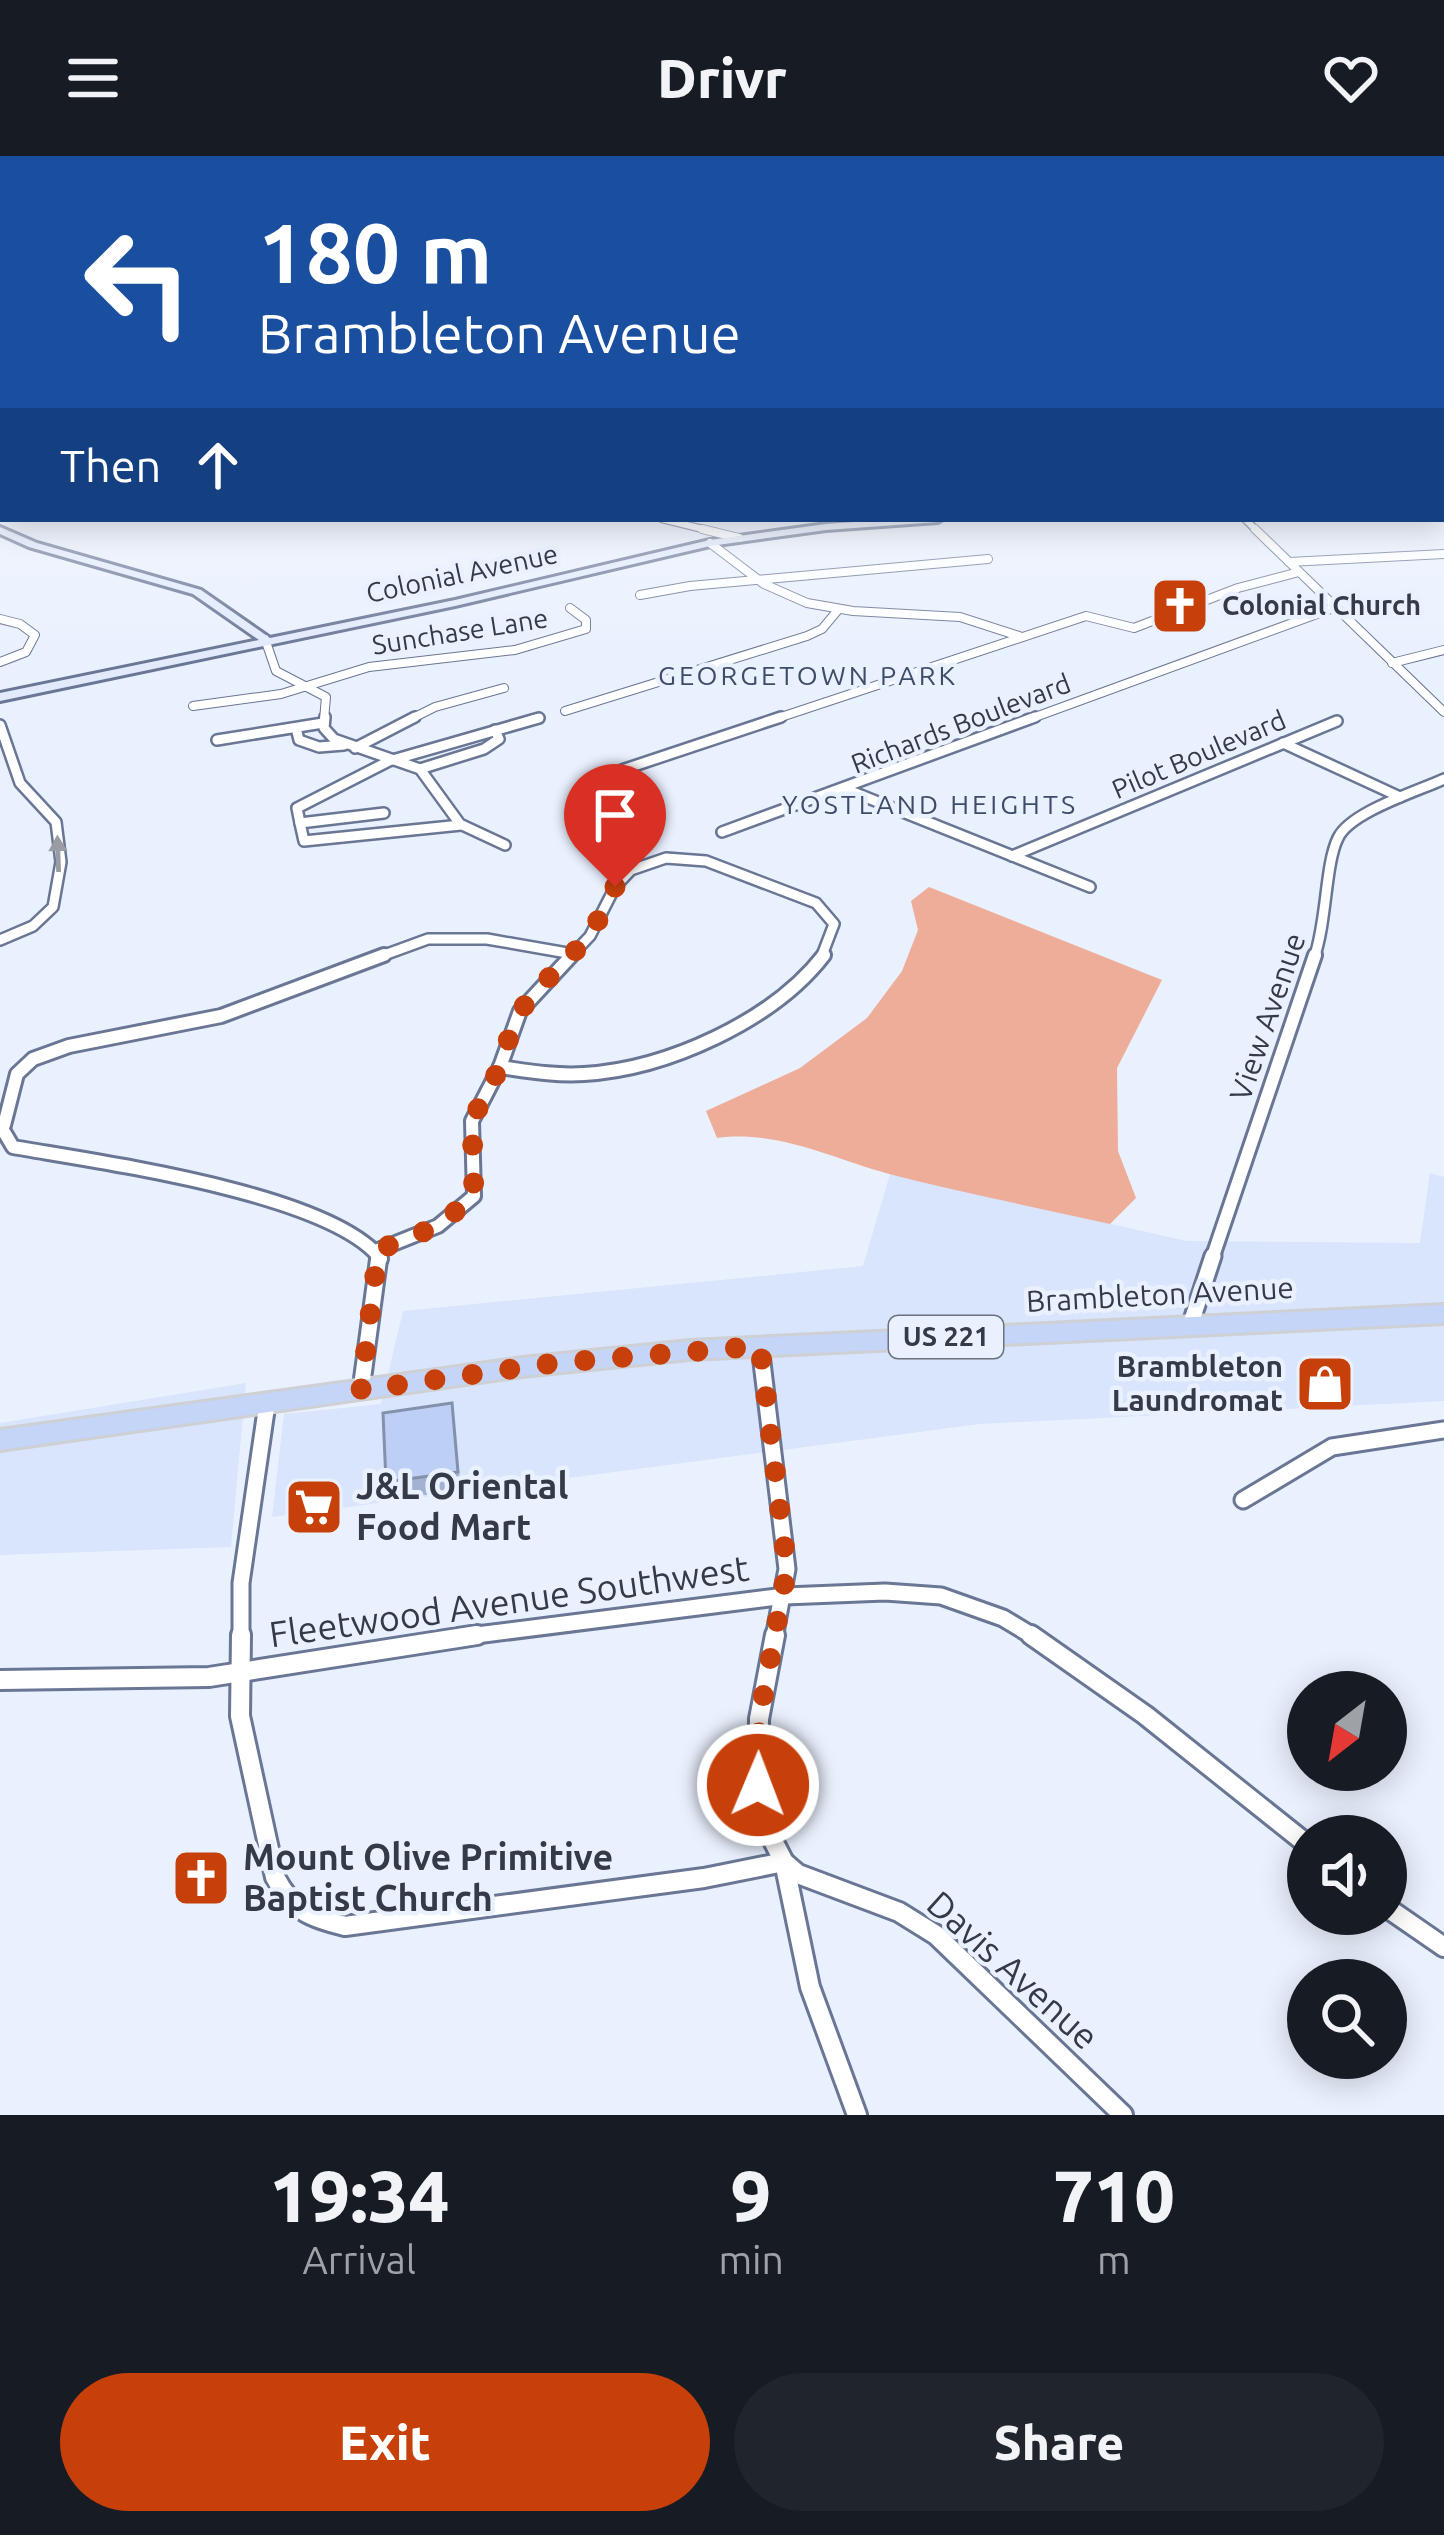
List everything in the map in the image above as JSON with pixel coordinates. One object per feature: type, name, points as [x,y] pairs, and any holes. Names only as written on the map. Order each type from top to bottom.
[{"type":"main road","name":"Colonial Avenue","points":[[0,698],[455,603],[710,543],[906,522]]},
{"type":"main road","points":[[0,530],[33,545],[197,592],[265,639]]},
{"type":"main road","name":"Brambleton Avenue","points":[[361,1390],[615,1357],[760,1346],[1444,1314]]},
{"type":"main road","name":"US 221","points":[[0,1440],[361,1390]]},
{"type":"street","points":[[674,522],[739,538]]},
{"type":"street","points":[[1248,522],[1444,712]]},
{"type":"street","points":[[710,543],[759,580],[795,599],[838,610],[947,615],[1023,637]]},
{"type":"street","points":[[1288,562],[1444,554]]},
{"type":"street","points":[[640,595],[988,560]]},
{"type":"street","points":[[622,770],[1090,615],[1134,628],[1299,572]]},
{"type":"street","name":"Sunchase Lane","points":[[311,687],[369,667],[496,653],[586,629],[586,620],[570,608]]},
{"type":"street","name":"Richards Boulevard","points":[[847,789],[1336,608]]},
{"type":"street","points":[[565,711],[808,636],[822,629],[838,610]]},
{"type":"street","points":[[0,620],[20,624],[35,635],[26,652],[0,662]]},
{"type":"street","points":[[265,639],[271,646],[273,669],[311,687],[328,702],[323,723],[328,734],[351,747]]},
{"type":"street","points":[[1392,663],[1444,650]]},
{"type":"street","points":[[193,706],[311,687]]},
{"type":"street","points":[[351,747],[435,707],[504,688]]},
{"type":"street","points":[[461,825],[304,841],[297,808],[398,759],[539,718]]},
{"type":"street","name":"Pilot Boulevard","points":[[1012,856],[1336,721]]},
{"type":"street","points":[[217,740],[323,723]]},
{"type":"street","points":[[0,725],[20,783],[56,823],[61,862],[53,907],[33,926],[0,940]]},
{"type":"street","points":[[296,728],[299,740],[308,745],[351,747],[420,769],[461,825],[505,845]]},
{"type":"street","points":[[420,769],[484,749],[499,739],[495,730]]},
{"type":"street","points":[[1282,743],[1400,796]]},
{"type":"street","name":"View Avenue","points":[[1190,1326],[1272,1072],[1324,931],[1337,839],[1349,824],[1444,779]]},
{"type":"street","points":[[722,832],[847,789]]},
{"type":"street","name":"Richards Boulevard","points":[[847,789],[1090,887]]},
{"type":"street","points":[[300,823],[384,813]]},
{"type":"street","points":[[378,1250],[438,1226],[474,1196],[472,1120],[500,1067],[520,1010],[590,936],[622,877],[641,864],[666,858],[706,861],[785,889],[825,909],[835,923],[826,954],[778,1000],[663,1055],[600,1073],[500,1067]]},
{"type":"street","points":[[378,1250],[343,1228],[289,1207],[116,1165],[13,1148],[2,1125],[17,1074],[51,1052],[221,1016],[428,939],[487,939],[573,954]]},
{"type":"street","points":[[361,1390],[378,1250]]},
{"type":"street","points":[[760,1346],[783,1529],[785,1596],[759,1719],[757,1752],[766,1827],[784,1862],[810,1987],[857,2115]]},
{"type":"street","points":[[267,1404],[241,1583],[239,1672],[248,1769],[275,1877],[302,1915],[322,1924],[345,1926],[784,1862]]},
{"type":"street","points":[[1243,1500],[1332,1447],[1444,1430]]},
{"type":"street","name":"Fleetwood Avenue Southwest","points":[[0,1680],[189,1679],[422,1641],[785,1596],[918,1594],[975,1606],[1003,1618],[1145,1715],[1287,1828]]},
{"type":"street","name":"Davis Avenue","points":[[784,1862],[813,1880],[899,1912],[936,1934],[1123,2115]]},
{"type":"street","points":[[1407,1920],[1443,1941]]},
{"type":"shaded area","points":[[929,887],[1162,980],[1117,1068],[1118,1151],[1136,1198],[1110,1224],[916,1181],[783,1142],[717,1138],[706,1111],[800,1068],[867,1018],[902,971],[918,930],[911,901]]},
{"type":"shaded area","points":[[1430,1173],[1444,1177],[1444,1401],[980,1424],[272,1517],[284,1414],[381,1404],[403,1311],[863,1266],[890,1174],[1187,1241],[1420,1243]]},
{"type":"shaded area","points":[[246,1383],[231,1547],[0,1555],[0,1423]]},
{"type":"building","points":[[452,1403],[458,1472],[386,1482],[383,1413]]},
{"type":"place","name":"Colonial Church","points":[[1180,606]]},
{"type":"place","name":"Brambleton Laundromat","points":[[1325,1384]]},
{"type":"place","name":"J&L Oriental Food Mart","points":[[314,1507]]},
{"type":"place","name":"Mount Olive Primitive Baptist Church","points":[[201,1878]]},
{"type":"district","name":"GEORGETOWN PARK","points":[[808,676]]},
{"type":"district","name":"YOSTLAND HEIGHTS","points":[[930,805]]},
{"type":"route","points":[[615,887],[590,936],[520,1010],[500,1067],[472,1120],[470,1147],[477,1170],[474,1196],[438,1226],[378,1250],[381,1257],[361,1390],[554,1363],[760,1346],[787,1569],[759,1719],[758,1785]]}]
